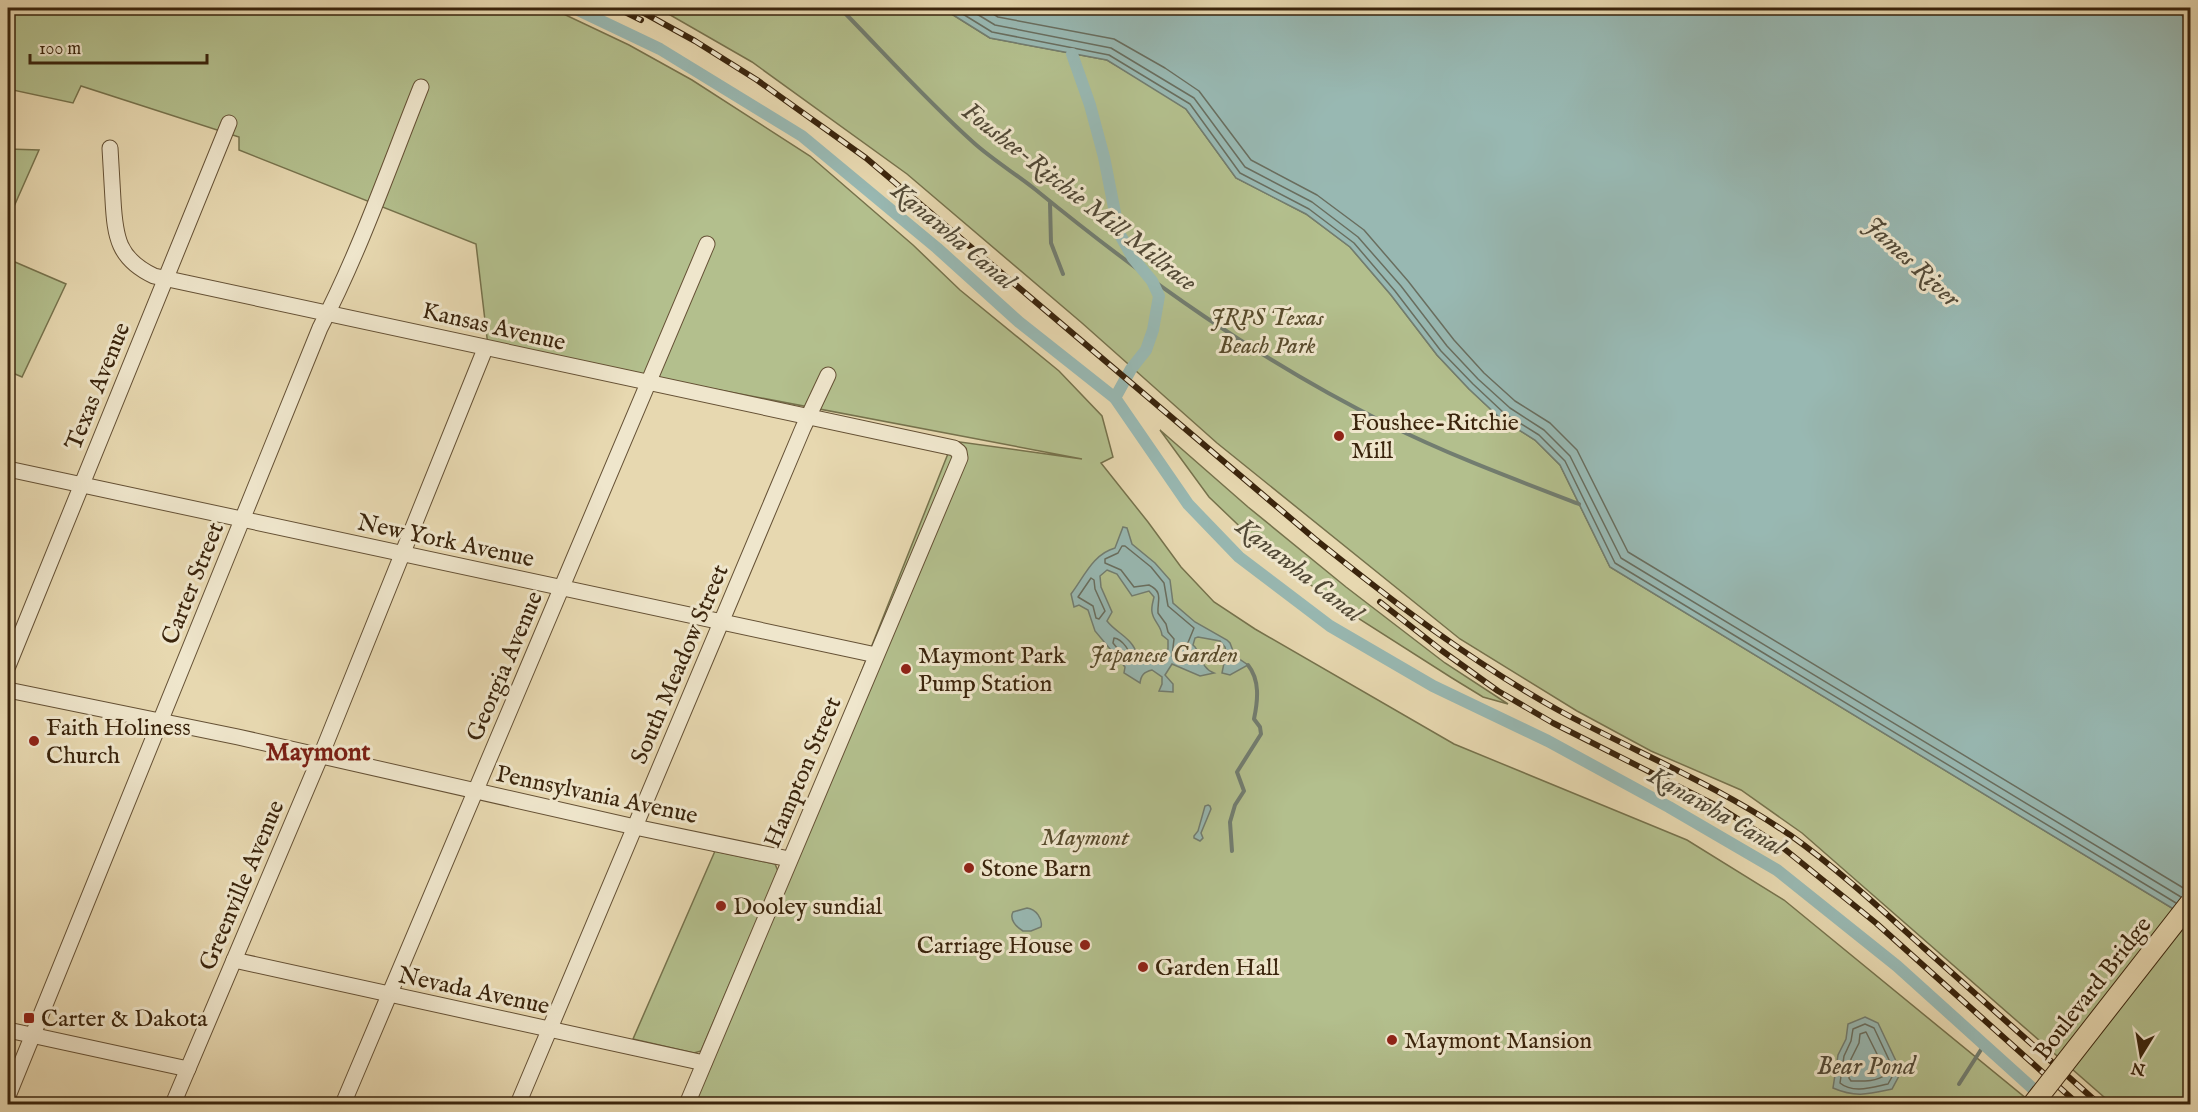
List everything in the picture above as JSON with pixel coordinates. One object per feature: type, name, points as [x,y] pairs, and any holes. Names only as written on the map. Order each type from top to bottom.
[{"type":"main road","name":"Boulevard Bridge","points":[[2033,1104],[2190,903]]},
{"type":"street","name":"Carter Street","points":[[8,1096],[320,328],[356,249],[421,87]]},
{"type":"street","name":"Texas Avenue","points":[[8,666],[229,123]]},
{"type":"street","name":"Kansas Avenue","points":[[110,148],[114,230],[119,244],[133,264],[154,276],[954,448],[959,452],[960,458]]},
{"type":"street","name":"Georgia Avenue","points":[[343,1104],[707,244]]},
{"type":"street","name":"Greenville Avenue","points":[[173,1104],[320,757],[485,349]]},
{"type":"street","name":"South Meadow Street","points":[[518,1104],[808,416],[828,375]]},
{"type":"street","name":"Hampton Street","points":[[687,1104],[960,458]]},
{"type":"street","name":"New York Avenue","points":[[8,469],[876,655]]},
{"type":"street","name":"Pennsylvania Avenue","points":[[8,690],[238,737],[634,827],[789,859]]},
{"type":"street","name":"Nevada Avenue","points":[[234,960],[704,1063]]},
{"type":"street","points":[[8,1030],[188,1069]]},
{"type":"green space","name":"Maymont","points":[[8,8],[551,8],[629,45],[692,80],[810,156],[913,245],[960,290],[1059,371],[1102,416],[1113,457],[1101,463],[1181,567],[1214,602],[1255,629],[1454,744],[1687,840],[1784,900],[2033,1104],[690,1104],[953,441],[1082,459],[488,346],[476,244],[239,150],[239,137],[81,86],[73,103],[8,89]]},
{"type":"green space","name":"JRPS Texas Beach Park","points":[[658,8],[942,8],[990,38],[1107,60],[1186,109],[1236,178],[1306,214],[1350,247],[1391,295],[1437,355],[1469,389],[1501,419],[1535,440],[1560,465],[1610,567],[2190,919],[2190,1104],[2112,1104],[1802,833],[1741,790],[1651,751],[1577,711],[1460,639],[1217,443],[1082,323],[907,174],[752,62]]},
{"type":"green space","points":[[8,149],[39,150],[8,220]]},
{"type":"green space","points":[[8,259],[66,284],[22,377],[8,371]]},
{"type":"green space","points":[[1160,430],[1248,507],[1346,587],[1445,663],[1508,704],[1483,697],[1353,615],[1305,581],[1257,543],[1209,497]]},
{"type":"green space","points":[[715,851],[775,864],[778,871],[701,1051],[694,1053],[633,1039]]},
{"type":"water","name":"James River","points":[[942,8],[2178,8],[2190,30],[2190,919],[1610,567],[1560,465],[1535,440],[1501,419],[1469,389],[1437,355],[1391,295],[1350,247],[1306,214],[1236,178],[1186,109],[1107,60],[990,38]]},
{"type":"water","points":[[1123,527],[1127,528],[1132,544],[1155,563],[1170,580],[1173,603],[1195,622],[1227,640],[1235,656],[1248,665],[1230,675],[1222,673],[1224,663],[1228,658],[1225,647],[1220,641],[1198,637],[1195,638],[1193,645],[1206,667],[1214,673],[1200,676],[1172,664],[1165,675],[1173,684],[1173,692],[1159,691],[1162,677],[1152,670],[1143,674],[1140,683],[1124,673],[1125,667],[1095,631],[1088,610],[1079,605],[1074,607],[1071,594],[1095,561],[1107,551],[1115,548]],"holes":[[[1107,570],[1117,574],[1132,596],[1149,591],[1154,597],[1153,615],[1162,635],[1168,640],[1168,649],[1160,654],[1145,660],[1137,655],[1132,644],[1107,621],[1112,612],[1101,587],[1100,576]]]},
{"type":"water","points":[[1208,805],[1211,809],[1201,833],[1203,838],[1200,841],[1194,836],[1198,831],[1205,806]]},
{"type":"water","points":[[1027,908],[1038,915],[1041,927],[1023,931],[1014,923],[1013,912]]},
{"type":"water","name":"Bear Pond","points":[[1865,1017],[1878,1023],[1900,1074],[1892,1089],[1884,1091],[1856,1094],[1833,1088],[1838,1055],[1846,1039],[1848,1024]]},
{"type":"waterway","name":"Kanawha Canal","points":[[574,8],[660,49],[802,136],[937,248],[1019,322],[1115,398],[1188,504],[1239,557],[1330,626],[1433,686],[1548,741],[1669,807],[1777,870],[1897,966],[2050,1104]]},
{"type":"waterway","name":"Foushee-Ritchie Mill Millrace","points":[[840,8],[923,94],[981,149],[1161,287],[1205,317],[1294,373],[1387,424],[1458,456],[1579,504]]},
{"type":"waterway","points":[[1072,54],[1090,105],[1104,157],[1119,233],[1133,258],[1152,281],[1159,296],[1153,330],[1146,350],[1131,369],[1115,398]]},
{"type":"waterway","points":[[1050,203],[1051,243],[1063,274]]},
{"type":"waterway","points":[[1232,851],[1230,822],[1235,805],[1244,791],[1237,772],[1261,734],[1260,727],[1254,719],[1257,698],[1255,677],[1248,665]]},
{"type":"waterway","points":[[1959,1084],[1984,1045]]},
{"type":"railway","points":[[617,8],[641,20]]},
{"type":"railway","points":[[635,8],[695,41],[757,80],[866,158],[1315,539],[1432,629],[1525,691],[1734,800],[1808,848],[1875,904],[2099,1104]]},
{"type":"railway","points":[[1380,602],[1498,691],[1553,723],[1719,807],[1782,847],[1876,923],[2078,1104]]},
{"type":"place","name":"Foushee-Ritchie Mill","points":[[1339,436]]},
{"type":"place","name":"Maymont Park Pump Station","points":[[906,669]]},
{"type":"place","name":"Faith Holiness Church","points":[[34,741]]},
{"type":"place","name":"Stone Barn","points":[[969,868]]},
{"type":"place","name":"Dooley sundial","points":[[721,906]]},
{"type":"place","name":"Carriage House","points":[[1085,945]]},
{"type":"place","name":"Garden Hall","points":[[1143,967]]},
{"type":"place","name":"Carter & Dakota","points":[[29,1018]]},
{"type":"place","name":"Maymont Mansion","points":[[1392,1040]]},
{"type":"district","name":"Maymont","points":[[318,751]]},
{"type":"park label","name":"Japanese Garden","points":[[1164,654]]}]
